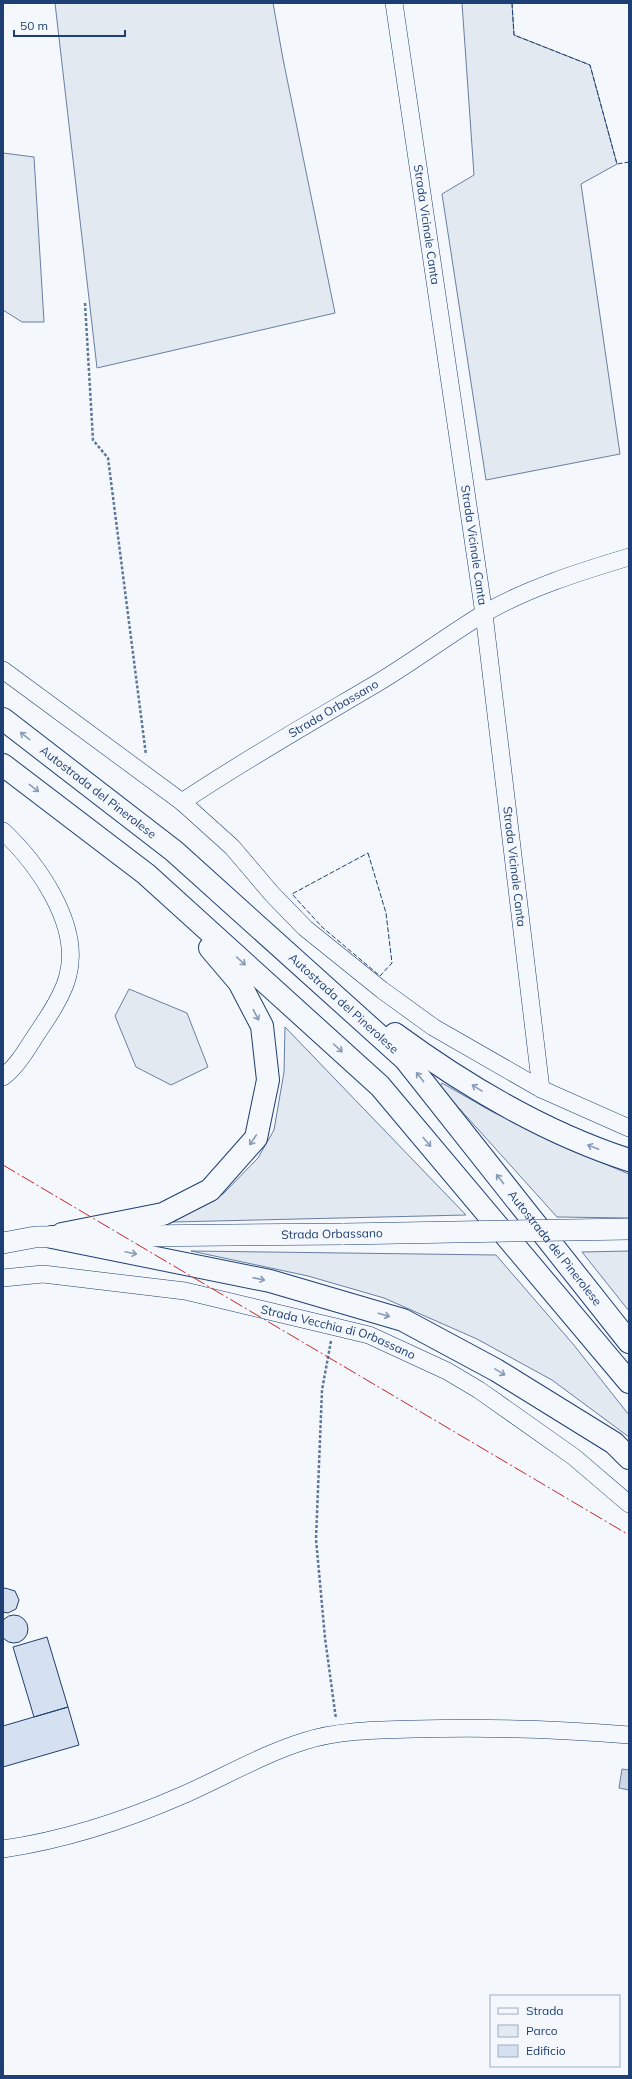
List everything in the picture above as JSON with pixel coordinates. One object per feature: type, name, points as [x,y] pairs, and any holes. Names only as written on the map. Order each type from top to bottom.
[{"type":"highway","name":"Autostrada del Pinerolese","points":[[3,719],[174,851],[405,1059],[629,1342]]},
{"type":"highway","points":[[3,764],[146,874],[380,1086],[629,1382]]},
{"type":"highway","points":[[174,851],[367,1013],[424,1056],[486,1094],[537,1122],[576,1140],[629,1160]]},
{"type":"highway","points":[[43,1237],[164,1214],[210,1190],[256,1138],[268,1080],[262,1026],[239,982],[146,874]]},
{"type":"highway","points":[[43,1237],[270,1281],[403,1320],[496,1370],[614,1443],[629,1458]]},
{"type":"main road","name":"Strada Orbassano","points":[[3,1229],[43,1237]]},
{"type":"main road","name":"Strada Orbassano","points":[[3,1243],[43,1237],[629,1229]]},
{"type":"street","name":"Strada Vicinale Canta","points":[[394,3],[484,614],[541,1089]]},
{"type":"street","name":"Strada Orbassano","points":[[182,802],[230,770],[380,681],[484,614],[529,592],[576,573],[629,557]]},
{"type":"street","points":[[3,670],[182,802],[232,847],[272,894],[305,928],[353,968],[433,1027],[541,1089],[629,1128]]},
{"type":"street","points":[[3,831],[24,854],[45,884],[64,918],[70,941],[68,975],[60,994],[23,1055],[3,1077]]},
{"type":"street","name":"Strada Vecchia di Orbassano","points":[[3,1278],[43,1274],[185,1290],[369,1335],[447,1371],[479,1390],[574,1457],[629,1504]]},
{"type":"street","points":[[3,1849],[51,1840],[127,1818],[183,1795],[266,1756],[305,1741],[334,1734],[457,1728],[531,1728],[629,1735]]},
{"type":"path","points":[[84,304],[93,440],[108,458],[148,776]]},
{"type":"path","points":[[334,1734],[336,1719],[325,1638],[316,1539],[322,1390],[330,1343],[338,1328]]},
{"type":"green space","points":[[55,3],[273,3],[335,313],[97,368]]},
{"type":"green space","points":[[462,3],[512,3],[514,35],[590,65],[617,164],[581,184],[620,454],[486,480],[442,194],[474,175]]},
{"type":"green space","points":[[3,153],[34,157],[44,322],[22,322],[3,310]]},
{"type":"green space","points":[[129,989],[187,1013],[208,1067],[171,1085],[136,1067],[115,1016]]},
{"type":"green space","points":[[285,1027],[466,1215],[173,1222],[223,1194],[258,1158],[274,1130],[284,1072]]},
{"type":"green space","points":[[442,1083],[491,1111],[555,1143],[629,1174],[629,1218],[557,1217],[440,1087]]},
{"type":"green space","points":[[191,1251],[496,1255],[573,1344],[629,1415],[629,1437],[552,1380],[477,1339],[384,1298],[308,1276]]},
{"type":"green space","points":[[629,1251],[629,1311],[582,1252]]},
{"type":"shaded area","points":[[622,1769],[629,1770],[629,1790],[619,1788]]},
{"type":"building","points":[[5,1588],[15,1591],[19,1600],[16,1609],[8,1613],[3,1612],[3,1589]]},
{"type":"building","points":[[14,1615],[24,1619],[28,1629],[24,1639],[14,1643],[4,1639],[0,1629],[4,1619]]},
{"type":"building","points":[[47,1637],[68,1707],[34,1717],[13,1647]]},
{"type":"building","points":[[68,1707],[79,1745],[3,1767],[3,1726]]},
{"type":"fence","points":[[512,3],[514,35],[590,65],[617,164],[629,162]]},
{"type":"fence","points":[[368,853],[386,913],[392,963],[380,976],[322,927],[292,894],[368,853]]},
{"type":"power","points":[[3,1165],[629,1535]]}]
